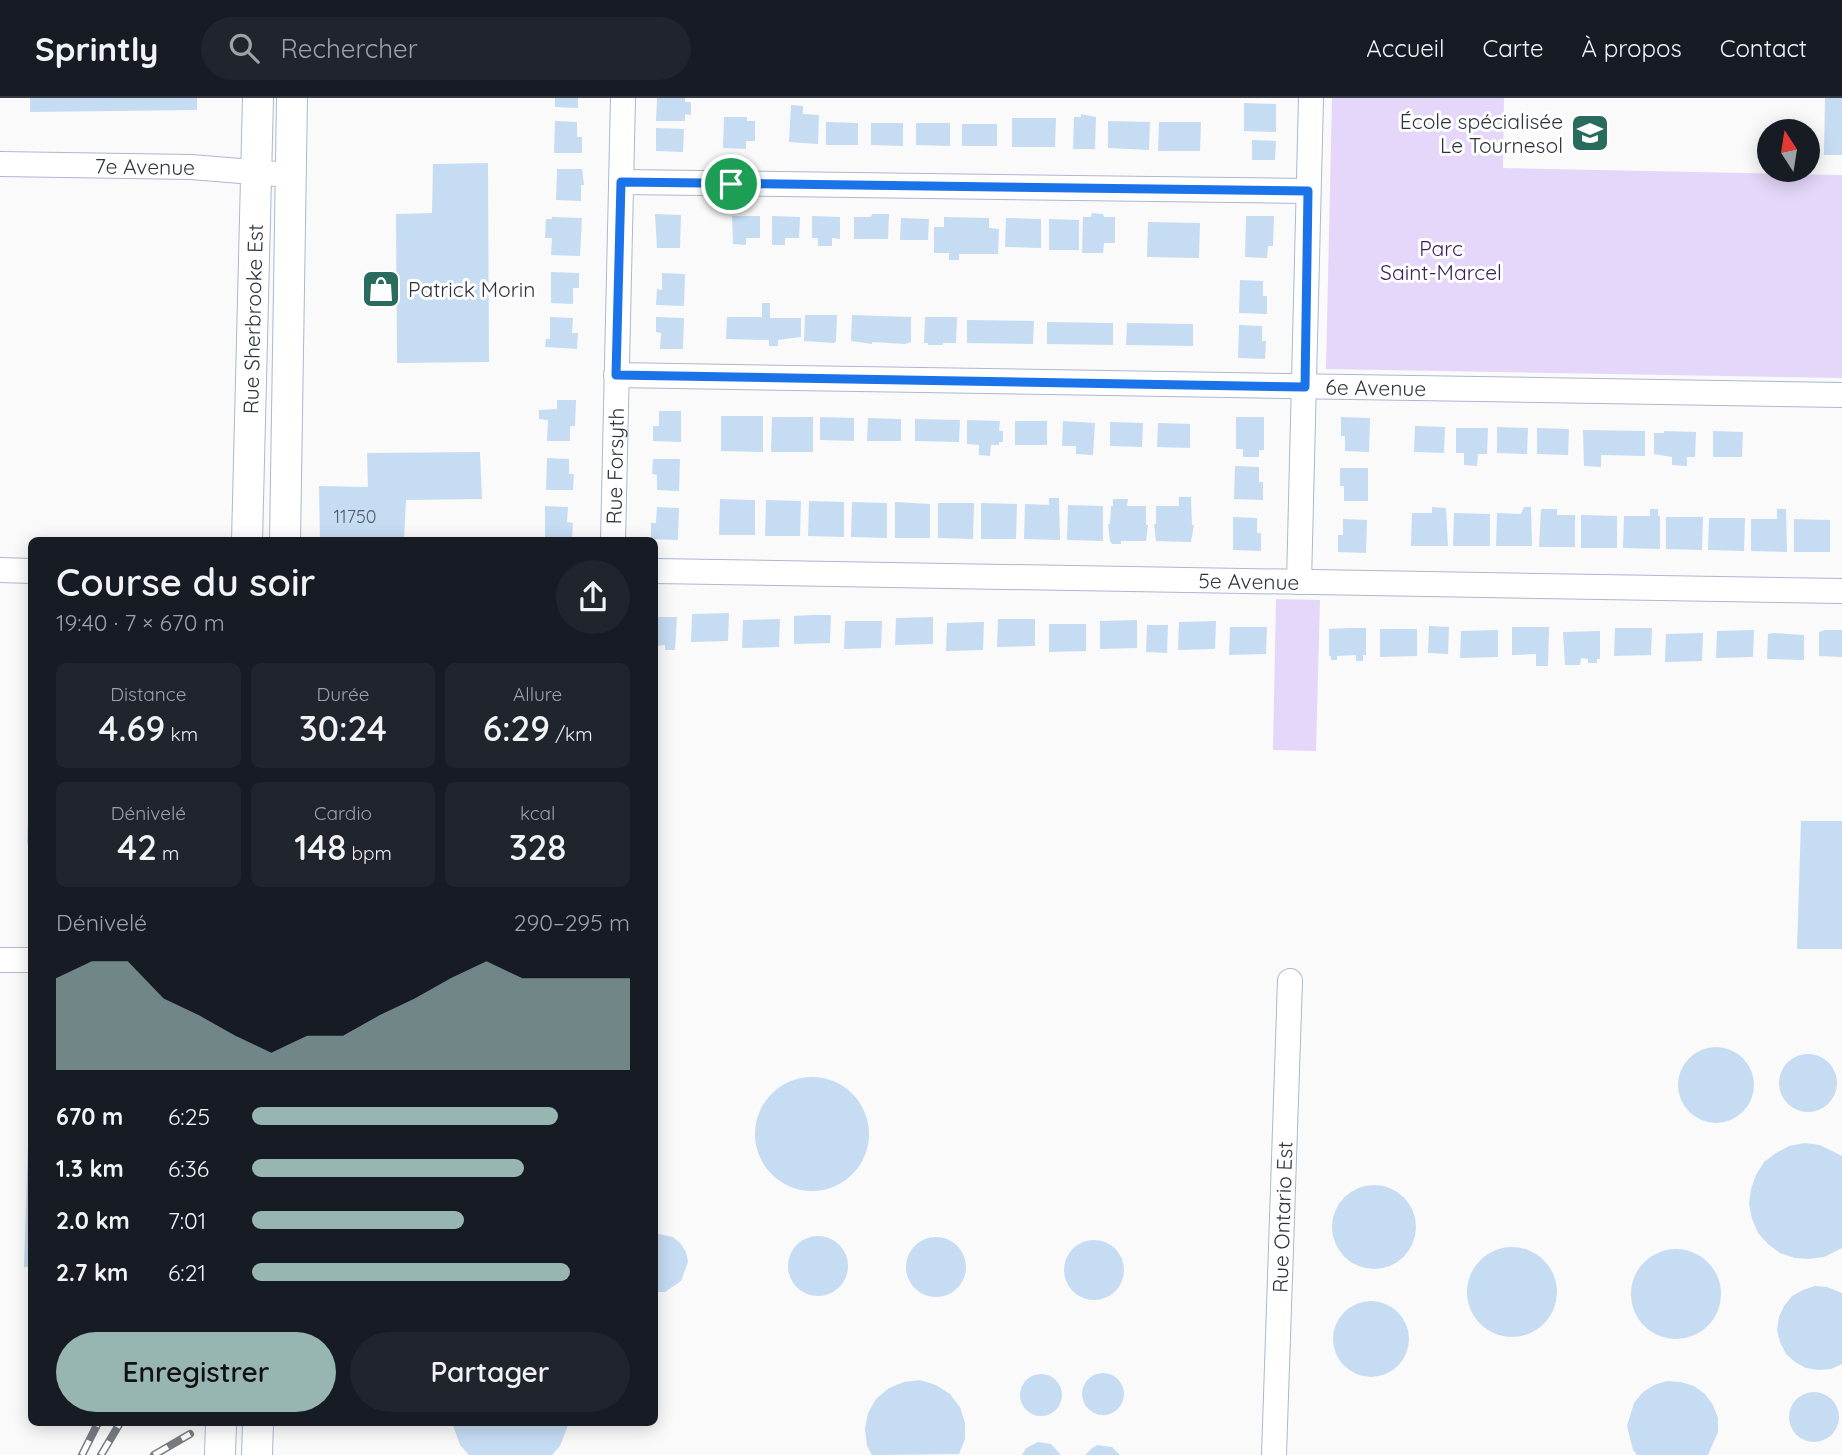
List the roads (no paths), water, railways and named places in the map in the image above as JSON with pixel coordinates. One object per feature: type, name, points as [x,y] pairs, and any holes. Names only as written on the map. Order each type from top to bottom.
[{"type":"main road","name":"Rue Sherbrooke Est","points":[[247,537],[258,98]]},
{"type":"main road","name":"Rue Sherbrooke Est","points":[[285,537],[292,98]]},
{"type":"main road","points":[[254,287],[288,283]]},
{"type":"main road","points":[[251,367],[287,369]]},
{"type":"main road","points":[[220,1455],[221,1426]]},
{"type":"main road","points":[[257,1455],[258,1426]]},
{"type":"street","name":"Rue Forsyth","points":[[613,537],[623,98]]},
{"type":"street","points":[[1299,582],[1311,98]]},
{"type":"street","name":"7e Avenue","points":[[0,164],[191,167],[289,175]]},
{"type":"street","points":[[621,182],[1308,191]]},
{"type":"street","name":"6e Avenue","points":[[616,375],[1842,395]]},
{"type":"street","points":[[0,570],[28,571]]},
{"type":"street","name":"5e Avenue","points":[[658,571],[1842,591]]},
{"type":"street","points":[[0,960],[28,960]]},
{"type":"street","name":"Rue Ontario Est","points":[[1274,1455],[1290,981]]},
{"type":"railway","points":[[82,1455],[96,1426]]},
{"type":"railway","points":[[101,1455],[118,1426]]},
{"type":"railway","points":[[154,1455],[190,1434]]},
{"type":"place","name":"École spécialisée Le Tournesol","points":[[1590,133]]},
{"type":"place","name":"Patrick Morin","points":[[381,289]]},
{"type":"park label","name":"Parc Saint-Marcel","points":[[1441,260]]}]
